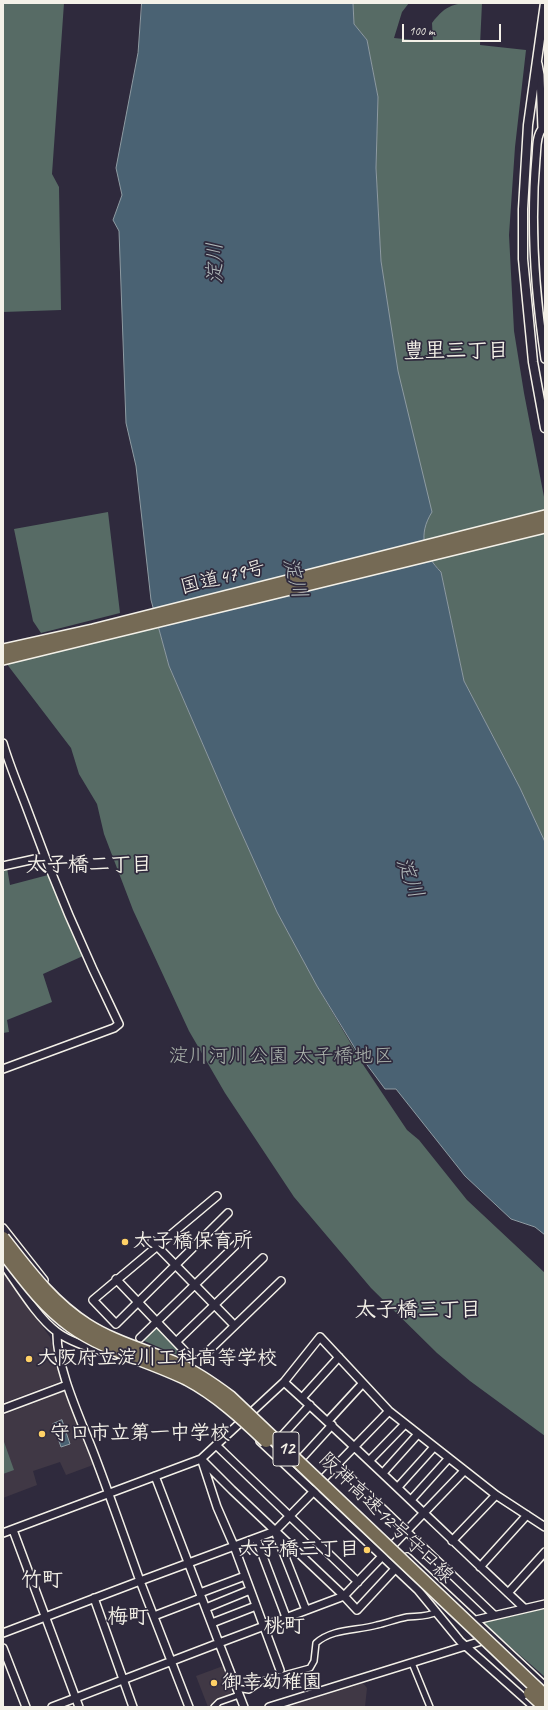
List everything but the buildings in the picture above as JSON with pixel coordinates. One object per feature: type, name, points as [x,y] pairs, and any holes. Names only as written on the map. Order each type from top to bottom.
[{"type":"highway","name":"国道479号","points":[[3,650],[92,630],[545,516]]},
{"type":"highway","name":"国道479号","points":[[3,659],[545,527]]},
{"type":"highway","name":"阪神高速12号守口線","points":[[3,1238],[39,1283],[60,1305],[76,1318],[109,1337],[191,1371],[230,1397],[545,1696]]},
{"type":"highway","name":"阪神高速12号守口線","points":[[3,1252],[31,1289],[54,1312],[71,1326],[104,1345],[187,1379],[232,1410],[545,1707]]},
{"type":"street","points":[[545,3],[525,161],[523,259],[533,362],[545,428]]},
{"type":"street","points":[[537,60],[540,75],[543,128],[538,136],[534,194],[535,282],[545,360]]},
{"type":"street","points":[[3,743],[44,857],[81,946],[119,1024],[114,1028],[3,1069]]},
{"type":"street","points":[[3,866],[44,857]]},
{"type":"street","points":[[217,1196],[157,1247],[116,1279],[93,1300],[116,1324],[228,1213]]},
{"type":"street","points":[[3,1228],[54,1293],[70,1308],[103,1329],[196,1365]]},
{"type":"street","points":[[140,1338],[246,1235]]},
{"type":"street","points":[[152,1241],[234,1325]]},
{"type":"street","points":[[176,1342],[263,1258]]},
{"type":"street","points":[[3,1264],[42,1317],[57,1332],[68,1339],[177,1380],[217,1403],[241,1423],[312,1492],[418,1590],[460,1641],[534,1707]]},
{"type":"street","points":[[116,1279],[158,1322],[196,1365],[253,1412],[301,1459],[476,1620],[545,1686]]},
{"type":"street","points":[[196,1365],[234,1325],[281,1281]]},
{"type":"street","points":[[57,1332],[57,1340],[67,1385],[189,1707]]},
{"type":"street","points":[[3,1533],[202,1459],[284,1382],[320,1337],[390,1411],[405,1424],[496,1495],[545,1527]]},
{"type":"street","points":[[302,1398],[339,1357]]},
{"type":"street","points":[[284,1382],[370,1460],[452,1541],[524,1608]]},
{"type":"street","points":[[301,1459],[363,1383]]},
{"type":"street","points":[[3,1409],[67,1385]]},
{"type":"street","points":[[280,1438],[310,1405]]},
{"type":"street","points":[[3,1633],[275,1531],[390,1411]]},
{"type":"street","points":[[370,1460],[405,1424]]},
{"type":"street","points":[[383,1473],[418,1434]]},
{"type":"street","points":[[217,1446],[358,1582]]},
{"type":"street","points":[[398,1487],[434,1447]]},
{"type":"street","points":[[202,1459],[357,1610],[395,1569]]},
{"type":"street","points":[[202,1459],[218,1506],[280,1670]]},
{"type":"street","points":[[411,1500],[448,1459]]},
{"type":"street","points":[[337,1465],[494,1615]]},
{"type":"street","points":[[52,1707],[344,1596],[464,1471]]},
{"type":"street","points":[[155,1476],[244,1707]]},
{"type":"street","points":[[452,1541],[496,1495]]},
{"type":"street","points":[[480,1567],[527,1515]]},
{"type":"street","points":[[13,1530],[44,1618],[79,1707]]},
{"type":"street","points":[[275,1531],[306,1610]]},
{"type":"street","points":[[256,1538],[286,1618]]},
{"type":"street","points":[[508,1593],[545,1552]]},
{"type":"street","points":[[154,1616],[245,1576]]},
{"type":"street","points":[[206,1608],[250,1590]]},
{"type":"street","points":[[94,1598],[133,1707]]},
{"type":"street","points":[[476,1620],[545,1604]]},
{"type":"street","points":[[212,1623],[256,1606]]},
{"type":"street","points":[[214,1707],[219,1702],[237,1691],[249,1690],[262,1681],[310,1668],[314,1661],[316,1643],[332,1634],[377,1625],[401,1618],[424,1616],[437,1612]]},
{"type":"street","points":[[269,1707],[494,1637]]},
{"type":"street","points":[[3,1648],[26,1707]]},
{"type":"street","points":[[412,1663],[430,1707]]},
{"type":"shaded area","name":"大阪府立淀川工科高等学校","points":[[3,1272],[50,1337],[62,1381],[3,1403]]},
{"type":"shaded area","name":"守口市立第一中学校","points":[[65,1391],[93,1465],[66,1475],[60,1462],[33,1471],[37,1485],[3,1498],[3,1415]]},
{"type":"shaded area","name":"御幸幼稚園","points":[[223,1666],[232,1690],[230,1694],[208,1707],[196,1676]]},
{"type":"shaded area","points":[[363,1683],[367,1688],[365,1707],[286,1707]]},
{"type":"green space","points":[[3,3],[64,3],[52,174],[59,187],[61,310],[3,312]]},
{"type":"green space","points":[[353,3],[409,3],[402,12],[394,38],[433,42],[432,23],[448,7],[466,3],[482,3],[480,45],[526,50],[515,147],[509,235],[514,331],[524,393],[545,502],[545,842],[520,788],[464,681],[441,572],[432,562],[422,536],[381,261],[376,168],[378,97],[367,40],[354,24]]},
{"type":"green space","points":[[108,512],[120,613],[41,633],[33,621],[14,529]]},
{"type":"green space","name":"淀川河川公園 太子橋地区","points":[[156,618],[169,666],[277,912],[317,986],[364,1066],[407,1130],[419,1140],[467,1200],[545,1273],[545,1436],[470,1381],[437,1353],[371,1288],[294,1197],[225,1093],[189,1031],[133,910],[104,834],[97,804],[79,774],[71,748],[3,659]]},
{"type":"green space","points":[[7,868],[10,885],[48,875],[83,956],[43,974],[52,1002],[7,1020],[9,1032],[3,1033],[3,869]]},
{"type":"green space","points":[[155,1327],[161,1328],[185,1354],[182,1357],[142,1340]]},
{"type":"green space","points":[[3,1439],[14,1470],[3,1474]]},
{"type":"green space","points":[[545,1608],[545,1677],[481,1621]]},
{"type":"water","name":"淀川","points":[[142,3],[353,3],[354,24],[367,40],[378,97],[376,168],[381,261],[398,371],[432,512],[425,528],[424,544],[430,558],[441,572],[464,681],[520,788],[545,842],[545,1235],[535,1227],[511,1219],[465,1176],[396,1089],[385,1089],[356,1050],[317,986],[277,912],[169,666],[151,600],[136,466],[126,423],[119,231],[113,220],[122,195],[116,168],[138,53]]},
{"type":"water","points":[[62,1420],[70,1444],[61,1447],[53,1424]]},
{"type":"place","name":"太子橋保育所","points":[[125,1242]]},
{"type":"place","name":"大阪府立淀川工科高等学校","points":[[29,1359]]},
{"type":"place","name":"守口市立第一中学校","points":[[42,1434]]},
{"type":"place","name":"太子橋三丁目","points":[[367,1550]]},
{"type":"place","name":"御幸幼稚園","points":[[214,1683]]},
{"type":"district","name":"豊里三丁目","points":[[456,351]]},
{"type":"district","name":"太子橋二丁目","points":[[89,865]]},
{"type":"district","name":"太子橋三丁目","points":[[418,1310]]},
{"type":"district","name":"竹町","points":[[42,1580]]},
{"type":"district","name":"梅町","points":[[128,1617]]},
{"type":"district","name":"桃町","points":[[284,1626]]}]
